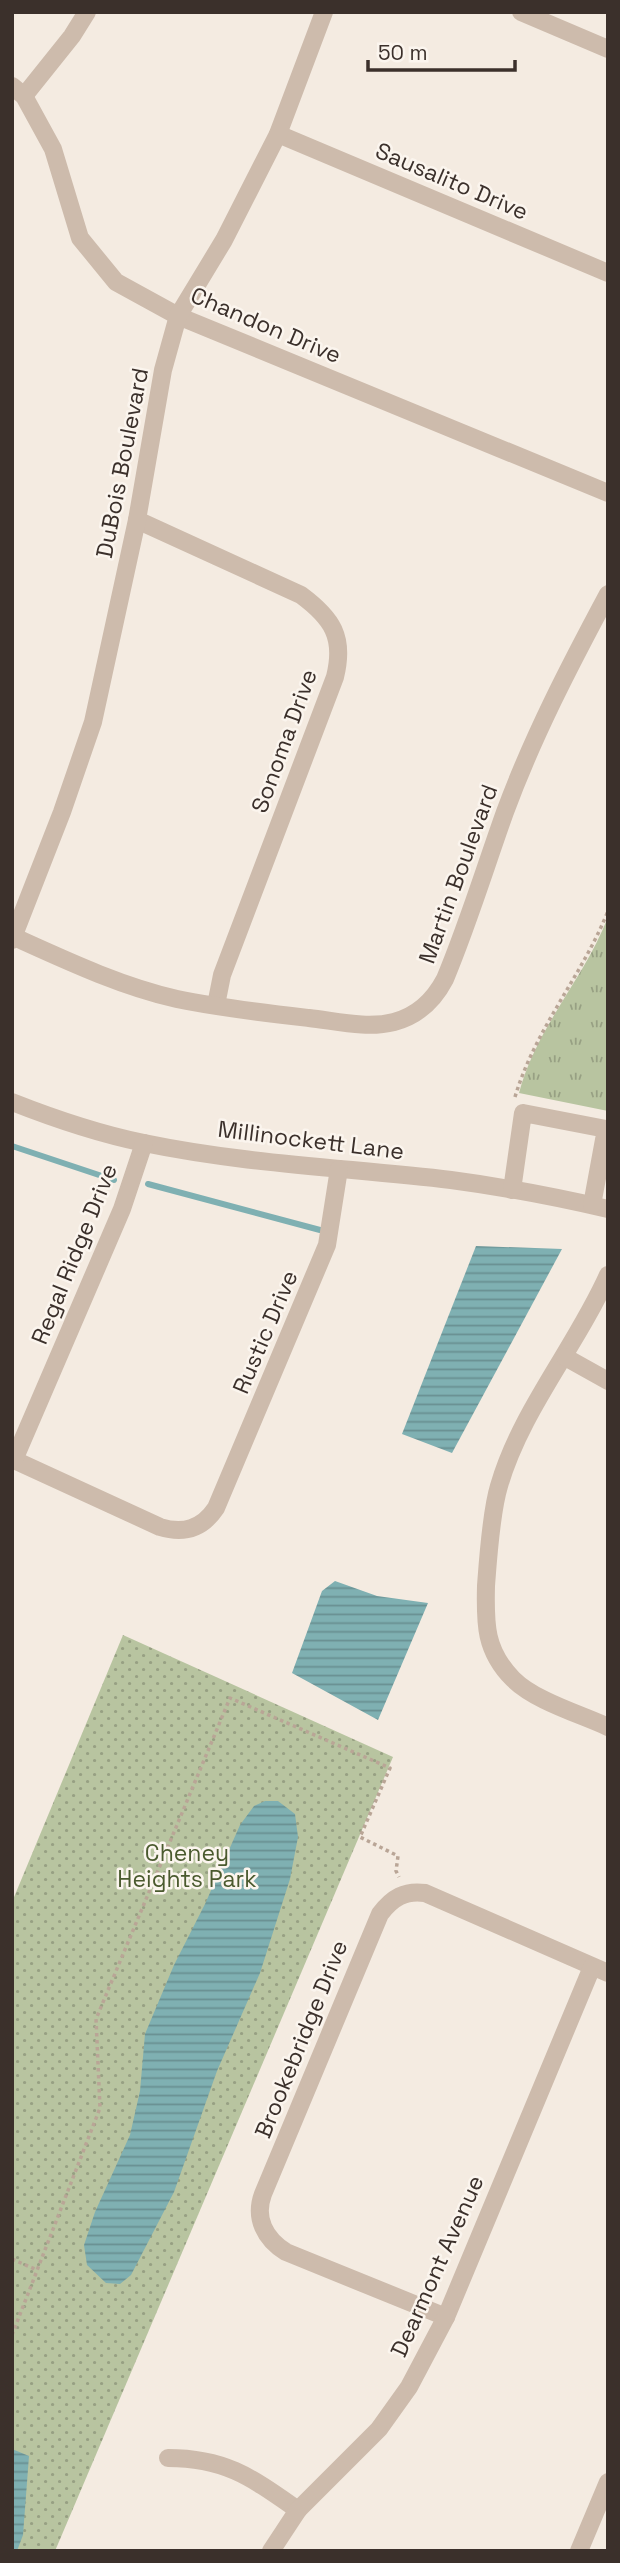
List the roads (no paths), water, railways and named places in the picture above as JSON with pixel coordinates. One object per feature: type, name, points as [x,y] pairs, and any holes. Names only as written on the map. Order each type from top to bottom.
[{"type":"street","points":[[18,91],[72,36],[87,12]]},
{"type":"street","name":"DuBois Boulevard","points":[[13,937],[62,812],[93,722],[137,520],[163,370],[178,316],[224,240],[278,134],[324,12]]},
{"type":"street","points":[[521,12],[608,49]]},
{"type":"street","name":"Chandon Drive","points":[[18,91],[53,149],[80,238],[116,282],[178,316],[608,493]]},
{"type":"street","name":"Sausalito Drive","points":[[278,134],[608,273]]},
{"type":"street","name":"Sonoma Drive","points":[[137,520],[302,595],[330,621],[339,649],[335,677],[222,975],[216,1005]]},
{"type":"street","name":"Martin Boulevard","points":[[13,937],[111,979],[176,998],[358,1024],[379,1024],[404,1018],[432,999],[445,979],[531,749],[558,689],[608,594]]},
{"type":"street","name":"Millinockett Lane","points":[[12,1102],[144,1143],[453,1181],[600,1207]]},
{"type":"street","points":[[512,1190],[523,1113],[606,1129],[600,1207]]},
{"type":"street","name":"Regal Ridge Drive","points":[[13,1460],[122,1209],[144,1143]]},
{"type":"street","name":"Rustic Drive","points":[[13,1460],[170,1530],[191,1529],[201,1524],[216,1508],[312,1288],[327,1245],[339,1169]]},
{"type":"street","points":[[608,1275],[593,1309],[518,1439],[498,1488],[487,1565],[485,1621],[494,1653],[514,1680],[541,1697],[608,1727]]},
{"type":"street","points":[[565,1357],[608,1381]]},
{"type":"street","name":"Brookebridge Drive","points":[[446,2317],[286,2252],[269,2239],[259,2214],[263,2194],[380,1914],[396,1897],[405,1893],[425,1893],[600,1970]]},
{"type":"street","name":"Dearmont Avenue","points":[[271,2551],[298,2510],[379,2429],[419,2370],[446,2317],[600,1970]]},
{"type":"street","points":[[168,2458],[211,2461],[255,2480],[298,2510]]},
{"type":"street","points":[[579,2551],[608,2482]]},
{"type":"water","points":[[476,1246],[562,1249],[452,1453],[402,1434]]},
{"type":"water","points":[[335,1581],[377,1596],[428,1603],[378,1720],[292,1673],[322,1591]]},
{"type":"water","points":[[265,1801],[278,1801],[295,1814],[298,1837],[290,1879],[260,1973],[217,2071],[174,2192],[131,2275],[120,2284],[106,2283],[87,2265],[84,2245],[95,2212],[130,2135],[140,2091],[145,2034],[174,1965],[240,1825],[254,1806]]},
{"type":"water","points":[[12,2449],[29,2456],[23,2535],[17,2551],[12,2551]]},
{"type":"waterway","points":[[12,1146],[114,1180]]},
{"type":"waterway","points":[[148,1184],[320,1230]]},
{"type":"park label","name":"Cheney Heights Park","points":[[187,1866]]}]
